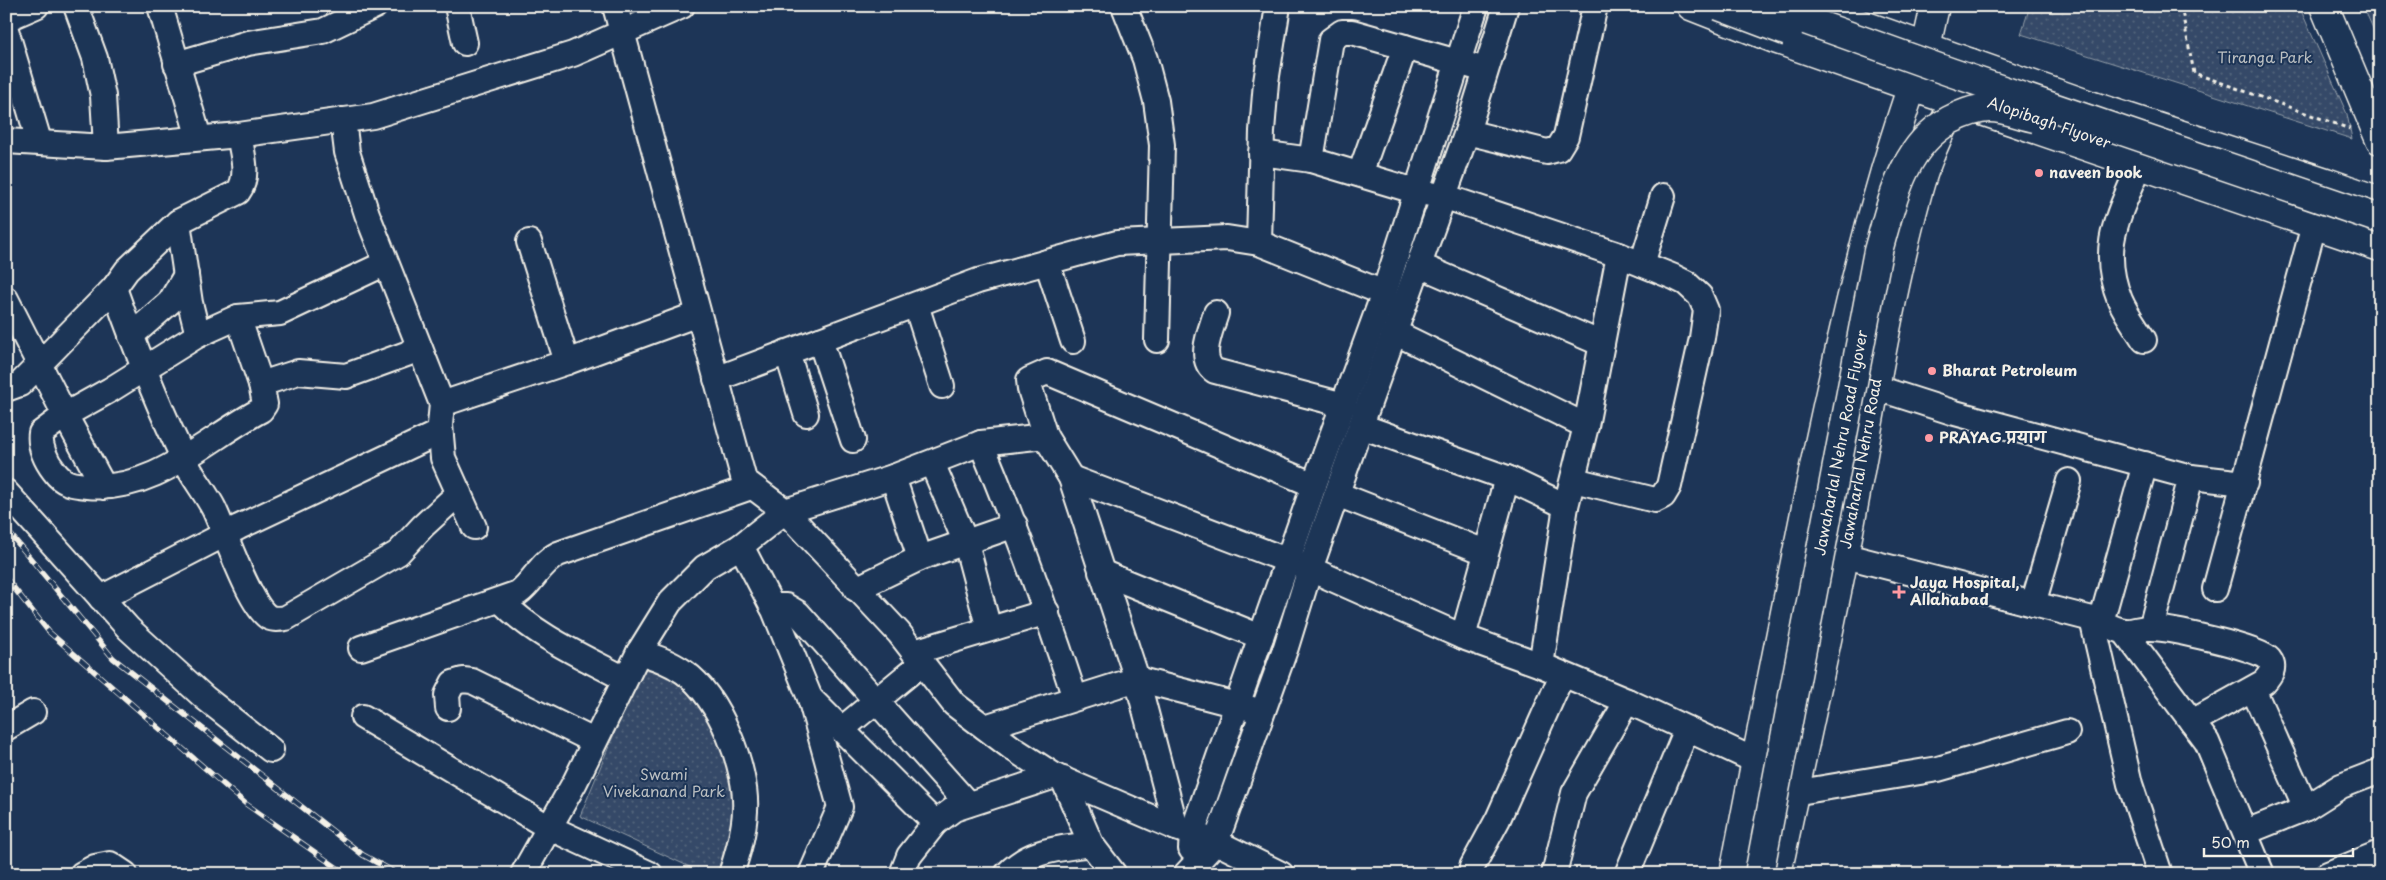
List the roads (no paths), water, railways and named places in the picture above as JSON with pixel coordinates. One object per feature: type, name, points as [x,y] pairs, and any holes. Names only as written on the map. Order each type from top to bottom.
[{"type":"main road","points":[[1692,6],[1775,39],[1912,87],[2380,247]]},
{"type":"main road","name":"Alopibagh Flyover","points":[[1719,6],[1887,68],[2380,234]]},
{"type":"main road","name":"Alopibagh Flyover","points":[[1766,6],[1959,75],[2380,219]]},
{"type":"main road","points":[[1810,6],[1971,63],[2380,201]]},
{"type":"main road","points":[[1734,874],[1847,309],[1912,87],[1926,47],[1935,6]]},
{"type":"main road","points":[[2324,6],[2369,136]]},
{"type":"main road","name":"Jawaharlal Nehru Road","points":[[1777,874],[1844,557],[1874,387],[1918,189],[1933,149],[1956,101],[1971,63]]},
{"type":"main road","name":"Jawaharlal Nehru Road Flyover","points":[[1759,874],[1876,259],[1899,182],[1909,161],[1928,137],[1941,126],[1964,113],[1990,108],[2034,118]]},
{"type":"street","points":[[6,19],[36,6]]},
{"type":"street","points":[[76,6],[95,58],[103,96],[106,147]]},
{"type":"street","points":[[160,6],[199,138]]},
{"type":"street","points":[[176,64],[248,43],[323,31],[375,6]]},
{"type":"street","points":[[457,6],[465,43]]},
{"type":"street","points":[[615,6],[744,480],[785,511],[899,633],[954,704],[1012,748],[1059,778],[1184,831],[1216,842],[1280,874]]},
{"type":"street","points":[[6,141],[39,141],[106,147],[239,135],[373,116],[572,54],[682,6]]},
{"type":"street","points":[[1124,6],[1145,59],[1156,101],[1162,145],[1157,340]]},
{"type":"street","points":[[1259,242],[1266,82],[1278,6]]},
{"type":"street","points":[[1188,871],[1216,842],[1261,712],[1286,647],[1314,485],[1344,405],[1418,192],[1476,6]]},
{"type":"street","points":[[1184,831],[1237,704],[1261,637],[1337,494],[1467,132],[1506,6]]},
{"type":"street","points":[[1467,132],[1547,152],[1558,149],[1566,136],[1595,6]]},
{"type":"street","points":[[6,30],[39,141]]},
{"type":"street","points":[[1312,160],[1331,40],[1342,32],[1352,32],[1485,70]]},
{"type":"street","points":[[1360,174],[1405,47]]},
{"type":"street","points":[[343,120],[347,152],[366,214],[442,404],[440,432],[443,458],[474,528]]},
{"type":"street","points":[[6,389],[20,384],[114,288],[127,270],[178,222],[238,192],[244,184],[245,176],[239,135]]},
{"type":"street","points":[[1262,153],[1312,160],[1418,192],[1443,196],[1619,255],[1686,283],[1700,296],[1706,310],[1702,338],[1669,486],[1663,496],[1655,500],[1574,480]]},
{"type":"street","points":[[2140,164],[2112,231],[2110,252],[2112,277],[2121,302],[2144,340]]},
{"type":"street","points":[[1642,264],[1663,196]]},
{"type":"street","points":[[178,222],[186,276],[198,335]]},
{"type":"street","points":[[2215,589],[2314,224]]},
{"type":"street","points":[[716,379],[978,281],[1117,243],[1227,238],[1259,242],[1384,292]]},
{"type":"street","points":[[529,242],[567,362]]},
{"type":"street","points":[[1541,665],[1566,506],[1586,426],[1619,255]]},
{"type":"street","points":[[238,317],[261,384],[265,404],[261,410],[184,458],[139,480],[116,487],[104,487],[67,484],[56,474],[48,463],[40,441],[41,433],[65,415],[198,335],[238,317],[280,313],[386,262]]},
{"type":"street","points":[[1047,262],[1073,341]]},
{"type":"street","points":[[1419,264],[1602,344]]},
{"type":"street","points":[[131,336],[170,302],[186,276]]},
{"type":"street","points":[[114,288],[144,368],[184,458],[212,506],[256,602],[267,616],[275,619],[286,618],[398,553],[422,526],[459,493]]},
{"type":"street","points":[[6,299],[104,487]]},
{"type":"street","points":[[916,304],[942,386]]},
{"type":"street","points":[[1216,313],[1206,348],[1206,361],[1210,368],[1215,371],[1344,405]]},
{"type":"street","points":[[442,404],[567,362],[698,314]]},
{"type":"street","points":[[1396,333],[1586,426]]},
{"type":"street","points":[[820,340],[853,440]]},
{"type":"street","points":[[261,384],[298,372],[346,376],[420,349]]},
{"type":"street","points":[[787,352],[806,414]]},
{"type":"street","points":[[1188,871],[1184,831],[1137,679],[1071,478],[1045,436],[1030,389],[1030,380],[1048,372],[1314,485]]},
{"type":"street","points":[[798,388],[834,381]]},
{"type":"street","points":[[1874,387],[1955,413],[2191,477],[2245,482]]},
{"type":"street","points":[[1361,426],[1506,478],[1566,506]]},
{"type":"street","points":[[100,598],[225,534],[440,432]]},
{"type":"street","points":[[523,874],[575,782],[639,652],[670,602],[705,567],[741,546],[785,511],[893,477],[981,443],[1045,436]]},
{"type":"street","points":[[981,443],[1015,525],[1047,612],[1074,698]]},
{"type":"street","points":[[932,463],[966,543],[989,629]]},
{"type":"street","points":[[2145,464],[2097,621],[2130,784],[2160,874]]},
{"type":"street","points":[[893,477],[920,558]]},
{"type":"street","points":[[2151,628],[2191,477]]},
{"type":"street","points":[[1071,478],[1299,566],[1462,637],[1541,665],[1627,701],[1756,761]]},
{"type":"street","points":[[1462,637],[1506,478]]},
{"type":"street","points":[[2033,604],[2069,481]]},
{"type":"street","points":[[361,648],[501,600],[525,588],[546,561],[558,554],[751,487]]},
{"type":"street","points":[[6,492],[129,629],[205,698],[271,750]]},
{"type":"street","points":[[1337,494],[1486,552]]},
{"type":"street","points":[[856,589],[920,558],[1015,525]]},
{"type":"street","points":[[1799,543],[1844,557],[2097,621],[2124,631],[2151,628],[2205,638],[2260,653],[2268,659],[2272,666],[2272,673],[2264,682],[2192,722]]},
{"type":"street","points":[[741,546],[772,606],[810,698],[840,807],[811,874]]},
{"type":"street","points":[[1101,572],[1261,637]]},
{"type":"street","points":[[501,600],[518,618],[533,628],[625,679]]},
{"type":"street","points":[[772,606],[786,606],[798,613],[968,804]]},
{"type":"street","points":[[842,729],[875,701],[918,657],[989,629],[1047,612]]},
{"type":"street","points":[[2124,631],[2207,742],[2262,874]]},
{"type":"street","points":[[639,652],[668,662],[686,673],[717,710],[740,767],[744,790],[745,809],[741,845],[731,874]]},
{"type":"street","points":[[1472,867],[1498,819],[1562,675]]},
{"type":"street","points":[[985,727],[1137,679],[1237,704],[1261,712]]},
{"type":"street","points":[[448,708],[447,695],[453,683],[463,680],[472,681],[594,741]]},
{"type":"street","points":[[2253,689],[2306,808]]},
{"type":"street","points":[[810,698],[935,824]]},
{"type":"street","points":[[1554,874],[1574,793],[1627,701]]},
{"type":"street","points":[[6,728],[33,712]]},
{"type":"street","points":[[362,717],[548,828],[650,874]]},
{"type":"street","points":[[1627,874],[1687,729]]},
{"type":"street","points":[[1793,792],[1938,769],[2067,732]]},
{"type":"street","points":[[2246,832],[2306,808],[2341,786],[2380,771]]},
{"type":"street","points":[[902,874],[909,856],[935,824],[954,808],[1059,778]]},
{"type":"street","points":[[1059,778],[1091,844],[1114,874]]},
{"type":"street","points":[[1007,874],[1032,854],[1091,844]]},
{"type":"street","points":[[2328,874],[2380,853]]},
{"type":"street","points":[[82,874],[95,867],[110,864],[125,874]]},
{"type":"railway","points":[[6,529],[113,658],[363,855],[398,874]]},
{"type":"railway","points":[[6,578],[49,632],[246,804],[346,874]]},
{"type":"place","name":"naveen book","points":[[2039,173]]},
{"type":"place","name":"Bharat Petroleum","points":[[1932,371]]},
{"type":"place","name":"PRAYAG प्रयाग","points":[[1929,438]]},
{"type":"place","name":"Jaya Hospital, Allahabad","points":[[1899,592]]},
{"type":"park label","name":"Tiranga Park","points":[[2265,58]]},
{"type":"park label","name":"Swami Vivekanand Park","points":[[664,784]]}]
